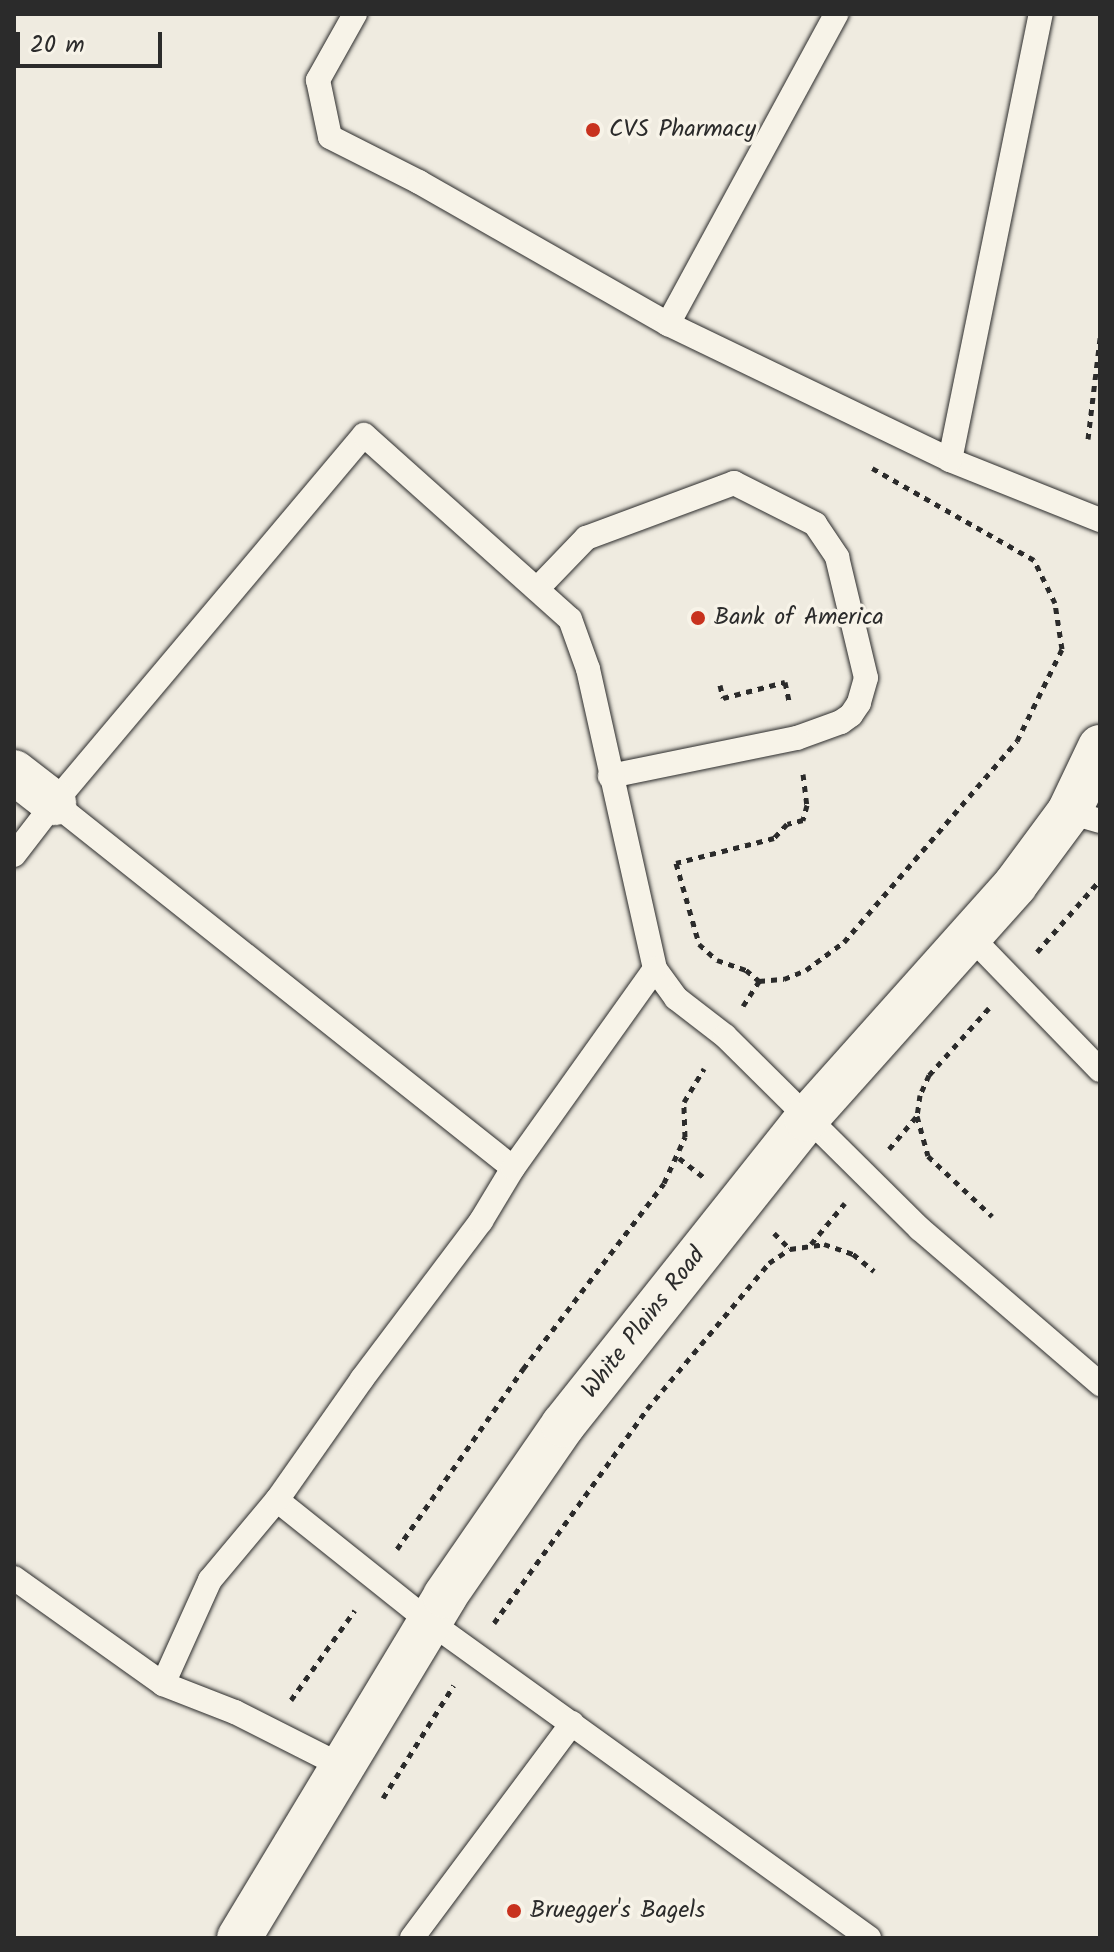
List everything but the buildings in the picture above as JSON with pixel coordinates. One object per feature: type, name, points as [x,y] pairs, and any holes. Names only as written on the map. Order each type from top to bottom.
[{"type":"main road","name":"White Plains Road","points":[[239,1938],[340,1765],[430,1622],[563,1425],[806,1119],[1084,816],[1100,747]]},
{"type":"main road","points":[[14,772],[54,803]]},
{"type":"lane","points":[[355,14],[318,80],[330,137],[419,182],[668,324],[950,460],[1100,520]]},
{"type":"lane","points":[[668,324],[836,14]]},
{"type":"lane","points":[[950,460],[1041,14]]},
{"type":"lane","points":[[14,855],[54,803],[364,435],[570,619],[588,669],[655,969],[676,998],[725,1036],[920,1229],[1100,1384]]},
{"type":"lane","points":[[537,589],[586,538],[734,483],[815,524],[837,557],[866,678],[859,703],[851,715],[828,728],[797,738],[610,776]]},
{"type":"lane","points":[[54,803],[513,1168]]},
{"type":"lane","points":[[971,937],[1011,982],[1100,1070]]},
{"type":"lane","points":[[163,1684],[210,1580],[277,1500],[362,1379],[481,1221],[513,1168],[655,969]]},
{"type":"lane","points":[[277,1500],[430,1622],[869,1938]]},
{"type":"lane","points":[[14,1578],[163,1684],[340,1765]]},
{"type":"lane","points":[[412,1938],[572,1723]]},
{"type":"path","points":[[1088,439],[1100,338]]},
{"type":"path","points":[[992,1216],[928,1156],[922,1144],[917,1106],[929,1075],[1100,880]]},
{"type":"path","points":[[269,1730],[523,1369],[664,1183],[679,1158],[685,1137],[684,1102]]},
{"type":"path","points":[[379,1804],[473,1652],[630,1431],[769,1263],[790,1249],[824,1244],[840,1247],[874,1271]]},
{"type":"place","name":"CVS Pharmacy","points":[[593,130]]},
{"type":"place","name":"Bank of America","points":[[698,618]]},
{"type":"place","name":"Bruegger's Bagels","points":[[514,1911]]}]
